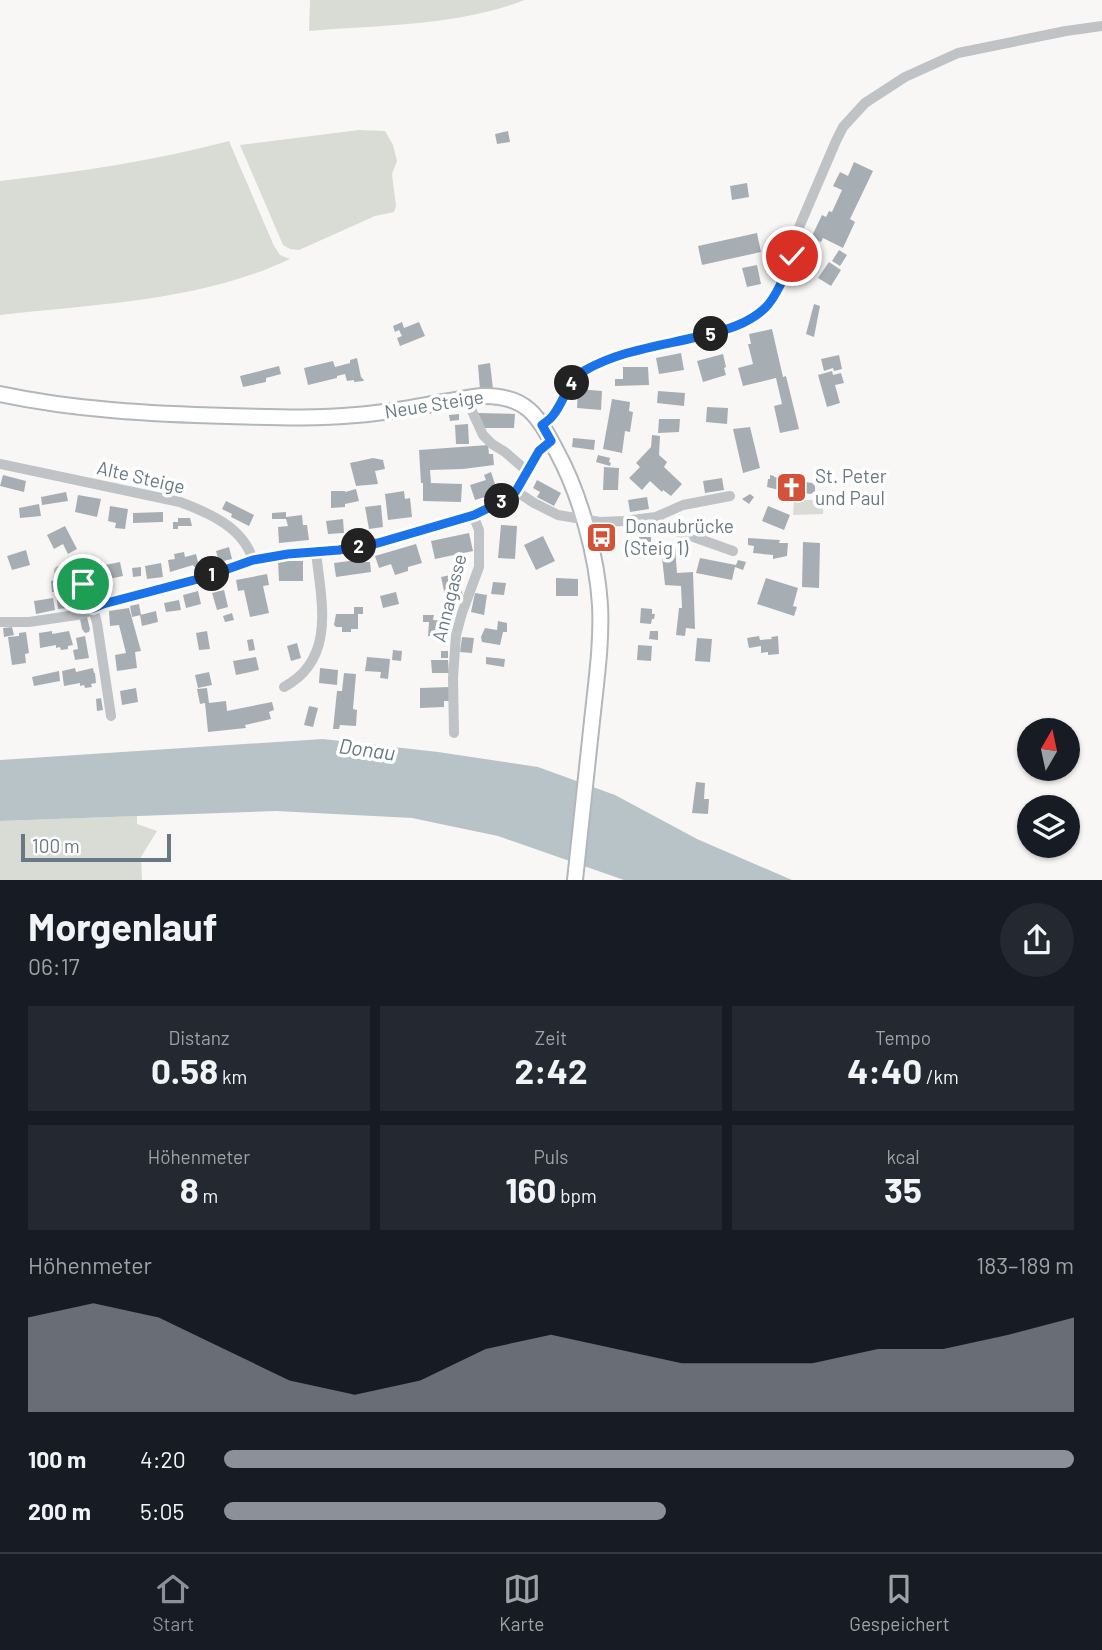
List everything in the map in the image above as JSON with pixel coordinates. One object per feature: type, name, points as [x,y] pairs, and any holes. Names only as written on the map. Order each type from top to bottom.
[{"type":"main road","name":"Neue Steige","points":[[0,394],[85,408],[168,414],[302,417],[353,415],[497,396],[513,399],[525,406],[542,425],[564,464],[577,497],[593,560],[600,604],[599,644],[575,880]]},
{"type":"street","points":[[542,425],[554,414],[580,372],[610,358],[726,330],[754,317],[767,307],[790,263],[800,225],[836,141],[843,127],[865,103],[905,77],[958,53],[1102,26]]},
{"type":"street","points":[[466,398],[483,435],[528,472]]},
{"type":"street","points":[[0,622],[29,622],[83,614],[103,604],[202,578],[253,560],[378,543],[474,515],[505,500],[516,491],[539,451],[551,441]]},
{"type":"street","name":"Alte Steige","points":[[0,464],[180,502],[223,522],[245,541],[253,560]]},
{"type":"street","points":[[516,491],[558,515],[600,522],[656,517],[683,505],[730,496]]},
{"type":"street","name":"Annagasse","points":[[454,733],[453,676],[456,635],[479,567],[479,530],[474,515]]},
{"type":"street","points":[[656,517],[668,528],[733,551]]},
{"type":"street","points":[[284,687],[296,681],[306,671],[322,635],[324,622],[316,552]]},
{"type":"street","points":[[59,571],[68,571],[77,576],[93,608],[111,716]]},
{"type":"shaded area","points":[[310,0],[525,0],[499,9],[446,20],[309,31]]},
{"type":"shaded area","points":[[359,130],[385,131],[393,145],[397,161],[392,174],[396,206],[394,212],[375,216],[299,250],[283,245],[240,145]]},
{"type":"shaded area","points":[[229,141],[274,246],[280,255],[290,259],[221,284],[185,292],[111,304],[0,315],[0,181],[115,165]]},
{"type":"shaded area","points":[[794,500],[824,500],[823,514],[793,515]]},
{"type":"shaded area","points":[[137,816],[137,824],[157,831],[141,857],[142,880],[0,880],[0,821]]},
{"type":"water","name":"Donau","points":[[323,739],[538,767],[615,795],[697,839],[792,880],[624,880],[498,836],[412,818],[276,811],[0,821],[0,760]]},
{"type":"building","points":[[508,131],[510,142],[497,144],[495,134]]},
{"type":"building","points":[[854,162],[873,171],[850,219],[855,222],[843,248],[823,238],[821,242],[811,238],[822,215],[826,217],[829,211],[832,212],[842,190],[833,186],[840,172],[848,176]]},
{"type":"building","points":[[747,183],[749,197],[732,200],[730,186]]},
{"type":"building","points":[[757,233],[761,252],[702,265],[698,246]]},
{"type":"building","points":[[839,250],[847,255],[840,266],[832,261]]},
{"type":"building","points":[[829,262],[841,270],[831,286],[818,278]]},
{"type":"building","points":[[757,265],[761,284],[747,287],[742,268]]},
{"type":"building","points":[[814,304],[820,306],[814,337],[806,334]]},
{"type":"building","points":[[402,322],[404,328],[419,322],[425,336],[400,346],[397,338],[402,336],[399,330],[395,332],[393,326]]},
{"type":"building","points":[[772,329],[799,429],[780,433],[774,406],[782,404],[776,378],[743,386],[738,368],[753,364],[748,344],[751,344],[749,334]]},
{"type":"building","points":[[681,353],[684,370],[659,374],[656,358]]},
{"type":"building","points":[[723,354],[726,375],[703,382],[697,361]]},
{"type":"building","points":[[839,355],[842,369],[824,371],[821,359]]},
{"type":"building","points":[[357,358],[363,381],[347,381],[345,374],[308,385],[304,368],[333,361],[335,367]]},
{"type":"building","points":[[490,363],[493,389],[480,390],[478,365]]},
{"type":"building","points":[[279,366],[281,374],[266,378],[266,382],[243,387],[240,376]]},
{"type":"building","points":[[623,367],[648,367],[649,385],[615,386],[615,379],[623,379]]},
{"type":"building","points":[[832,371],[833,375],[841,373],[844,383],[835,385],[840,403],[827,407],[818,375]]},
{"type":"building","points":[[578,389],[602,391],[601,410],[577,408]]},
{"type":"building","points":[[658,391],[685,393],[684,406],[657,403]]},
{"type":"building","points":[[612,399],[630,402],[629,411],[633,412],[630,432],[625,431],[622,453],[603,449]]},
{"type":"building","points":[[707,407],[728,408],[727,424],[706,422]]},
{"type":"building","points":[[478,413],[515,414],[514,428],[484,428]]},
{"type":"building","points":[[459,414],[459,420],[450,421],[449,415]]},
{"type":"building","points":[[659,419],[680,419],[679,432],[658,433]]},
{"type":"building","points":[[468,424],[469,444],[456,444],[455,425]]},
{"type":"building","points":[[750,427],[760,468],[743,473],[733,429]]},
{"type":"building","points":[[652,435],[660,436],[659,455],[667,462],[664,467],[682,484],[671,496],[650,481],[642,490],[629,478],[640,467],[636,463],[651,447]]},
{"type":"building","points":[[573,438],[595,440],[594,450],[572,447]]},
{"type":"building","points":[[488,445],[489,454],[493,454],[494,465],[430,470],[431,483],[462,484],[461,502],[423,501],[419,450]]},
{"type":"building","points":[[598,455],[610,458],[610,466],[596,462]]},
{"type":"building","points":[[373,458],[383,460],[385,469],[375,471],[378,484],[356,486],[350,463]]},
{"type":"building","points":[[604,467],[619,468],[618,490],[603,490]]},
{"type":"building","points":[[491,472],[498,493],[475,500],[470,485],[486,480],[484,475]]},
{"type":"building","points":[[3,475],[26,481],[24,492],[0,486]]},
{"type":"building","name":"St. Peter und Paul","points":[[770,475],[812,483],[815,491],[811,494],[803,493],[803,498],[795,497],[796,493],[783,491],[783,495],[778,494],[779,490],[767,487]]},
{"type":"building","points":[[722,478],[724,490],[705,493],[703,481]]},
{"type":"building","points":[[537,480],[561,493],[554,506],[537,497],[540,492],[533,488]]},
{"type":"building","points":[[356,489],[359,501],[345,504],[345,507],[331,508],[331,491],[345,492]]},
{"type":"building","points":[[404,491],[405,499],[410,498],[412,517],[388,520],[385,494]]},
{"type":"building","points":[[66,492],[68,501],[42,505],[41,497]]},
{"type":"building","points":[[750,494],[754,497],[749,504],[742,499]]},
{"type":"building","points":[[78,495],[101,499],[97,517],[75,512]]},
{"type":"building","points":[[647,497],[649,509],[630,512],[628,500]]},
{"type":"building","points":[[226,501],[254,515],[249,526],[222,509]]},
{"type":"building","points":[[39,504],[41,516],[20,518],[19,508]]},
{"type":"building","points":[[381,505],[383,527],[369,529],[365,507]]},
{"type":"building","points":[[110,506],[128,509],[125,529],[115,528],[116,523],[108,521]]},
{"type":"building","points":[[768,506],[790,515],[784,530],[762,521]]},
{"type":"building","points":[[163,512],[163,522],[133,523],[133,513]]},
{"type":"building","points":[[286,512],[286,517],[302,515],[303,525],[307,525],[309,540],[279,543],[278,527],[288,526],[286,519],[272,519],[272,513]]},
{"type":"building","points":[[178,518],[190,518],[192,526],[178,526],[178,529],[173,529],[173,522],[178,522]]},
{"type":"building","points":[[343,519],[344,533],[328,534],[326,521]]},
{"type":"building","points":[[700,524],[711,524],[710,536],[699,535]]},
{"type":"building","points":[[501,525],[517,526],[515,559],[498,558]]},
{"type":"building","points":[[65,526],[77,549],[68,554],[63,544],[54,549],[47,535]]},
{"type":"building","points":[[469,533],[473,551],[435,559],[431,541]]},
{"type":"building","points":[[543,536],[555,561],[536,570],[524,545]]},
{"type":"building","points":[[651,537],[651,553],[633,554],[630,539]]},
{"type":"building","points":[[748,538],[788,543],[787,556],[773,559],[773,555],[753,553],[754,546],[748,545]]},
{"type":"building","points":[[803,542],[820,543],[819,588],[802,587]]},
{"type":"building","points":[[416,544],[422,563],[395,575],[391,564],[379,568],[375,556]]},
{"type":"building","points":[[229,547],[232,559],[219,562],[216,551]]},
{"type":"building","points":[[675,547],[677,573],[693,572],[695,629],[686,628],[685,636],[676,635],[679,608],[682,608],[681,586],[665,585],[661,548]]},
{"type":"building","points":[[26,550],[30,565],[12,570],[7,556]]},
{"type":"building","points":[[184,552],[185,557],[196,554],[199,566],[193,565],[170,572],[168,560],[175,559],[174,554]]},
{"type":"building","points":[[700,558],[736,565],[738,560],[746,562],[743,570],[735,567],[732,580],[696,573]]},
{"type":"building","points":[[364,559],[365,562],[370,562],[371,572],[336,577],[334,563]]},
{"type":"building","points":[[278,561],[303,561],[303,581],[279,581]]},
{"type":"building","points":[[120,562],[123,576],[99,581],[96,567]]},
{"type":"building","points":[[161,563],[163,577],[147,579],[145,566]]},
{"type":"building","points":[[141,567],[141,576],[133,577],[132,568]]},
{"type":"building","points":[[459,573],[463,597],[454,599],[456,610],[445,612],[443,601],[446,600],[441,577]]},
{"type":"building","points":[[267,574],[269,585],[263,586],[269,613],[250,617],[244,590],[238,591],[236,580]]},
{"type":"building","points":[[74,578],[77,607],[58,609],[57,600],[62,600],[61,591],[52,592],[51,581]]},
{"type":"building","points":[[556,578],[578,579],[578,596],[556,596]]},
{"type":"building","points":[[766,578],[798,588],[793,606],[797,607],[794,616],[757,604]]},
{"type":"building","points":[[493,582],[506,583],[504,595],[491,594]]},
{"type":"building","points":[[224,590],[228,607],[217,610],[212,593]]},
{"type":"building","points":[[198,591],[201,604],[186,608],[183,595]]},
{"type":"building","points":[[396,592],[399,604],[383,608],[380,596]]},
{"type":"building","points":[[475,593],[487,595],[484,615],[471,612]]},
{"type":"building","points":[[53,598],[55,610],[36,614],[34,601]]},
{"type":"building","points":[[179,600],[181,610],[166,612],[164,603]]},
{"type":"building","points":[[139,604],[141,615],[132,617],[130,606]]},
{"type":"building","points":[[354,607],[363,607],[363,614],[358,614],[358,629],[342,632],[342,627],[334,625],[336,614],[354,614]]},
{"type":"building","points":[[129,608],[141,651],[135,652],[137,668],[117,671],[115,655],[126,653],[119,625],[110,626],[109,611]]},
{"type":"building","points":[[641,608],[652,609],[652,614],[655,614],[651,624],[640,623]]},
{"type":"building","points":[[156,611],[158,622],[142,626],[140,615]]},
{"type":"building","points":[[232,613],[234,620],[225,622],[223,616]]},
{"type":"building","points":[[423,615],[434,615],[433,620],[450,621],[449,637],[428,636],[429,622],[423,622]]},
{"type":"building","points":[[87,617],[90,629],[85,633],[80,619]]},
{"type":"building","points":[[498,621],[507,623],[507,632],[503,632],[500,645],[482,642],[485,628],[497,630]]},
{"type":"building","points":[[12,627],[14,635],[4,637],[3,628]]},
{"type":"building","points":[[52,631],[52,634],[69,631],[73,645],[61,650],[60,647],[56,648],[56,645],[40,648],[39,633]]},
{"type":"building","points":[[207,631],[210,649],[199,650],[196,633]]},
{"type":"building","points":[[650,631],[658,631],[658,640],[649,639]]},
{"type":"building","points":[[26,632],[29,653],[25,654],[26,663],[12,665],[8,637]]},
{"type":"building","points":[[85,636],[89,658],[75,660],[73,650],[78,649],[76,638]]},
{"type":"building","points":[[759,636],[760,640],[778,636],[779,654],[761,653],[761,646],[749,648],[747,638]]},
{"type":"building","points":[[462,637],[474,638],[472,653],[460,652]]},
{"type":"building","points":[[697,638],[712,639],[710,662],[695,661]]},
{"type":"building","points":[[253,639],[255,650],[249,651],[247,640]]},
{"type":"building","points":[[297,643],[301,658],[291,661],[287,646]]},
{"type":"building","points":[[638,645],[652,646],[651,661],[637,660]]},
{"type":"building","points":[[393,650],[402,651],[401,661],[392,660]]},
{"type":"building","points":[[441,651],[448,651],[448,658],[441,658]]},
{"type":"building","points":[[256,657],[259,670],[236,675],[233,661]]},
{"type":"building","points":[[367,657],[390,659],[388,679],[380,678],[381,672],[365,671]]},
{"type":"building","points":[[486,657],[505,659],[504,667],[486,664]]},
{"type":"building","points":[[431,660],[448,660],[449,673],[432,673]]},
{"type":"building","points":[[75,668],[76,672],[93,668],[96,683],[85,688],[84,685],[80,686],[80,683],[64,686],[62,671]]},
{"type":"building","points":[[320,668],[338,670],[337,685],[319,683]]},
{"type":"building","points":[[59,671],[60,681],[34,686],[32,677]]},
{"type":"building","points":[[209,672],[212,685],[198,688],[195,675]]},
{"type":"building","points":[[344,673],[356,674],[353,709],[357,710],[356,726],[340,725],[339,729],[333,729],[337,691],[342,691]]},
{"type":"building","points":[[449,687],[449,701],[444,701],[444,707],[420,708],[420,688]]},
{"type":"building","points":[[136,688],[138,702],[122,705],[120,691]]},
{"type":"building","points":[[207,688],[209,703],[226,701],[227,711],[272,702],[274,710],[269,712],[271,719],[245,725],[246,728],[208,732],[205,703],[200,704],[197,689]]},
{"type":"building","points":[[101,698],[103,710],[97,711],[96,699]]},
{"type":"building","points":[[309,706],[318,708],[313,727],[304,725]]},
{"type":"building","points":[[696,782],[705,783],[704,799],[709,799],[708,814],[692,813]]},
{"type":"place","name":"St. Peter und Paul","points":[[792,487]]},
{"type":"place","name":"Donaubrücke (Steig 1)","points":[[602,537]]},
{"type":"route","points":[[83,584],[93,608],[202,578],[253,560],[378,543],[474,515],[505,500],[516,491],[539,451],[551,441],[542,425],[554,414],[580,372],[610,358],[726,330],[754,317],[772,300],[792,256]]}]
